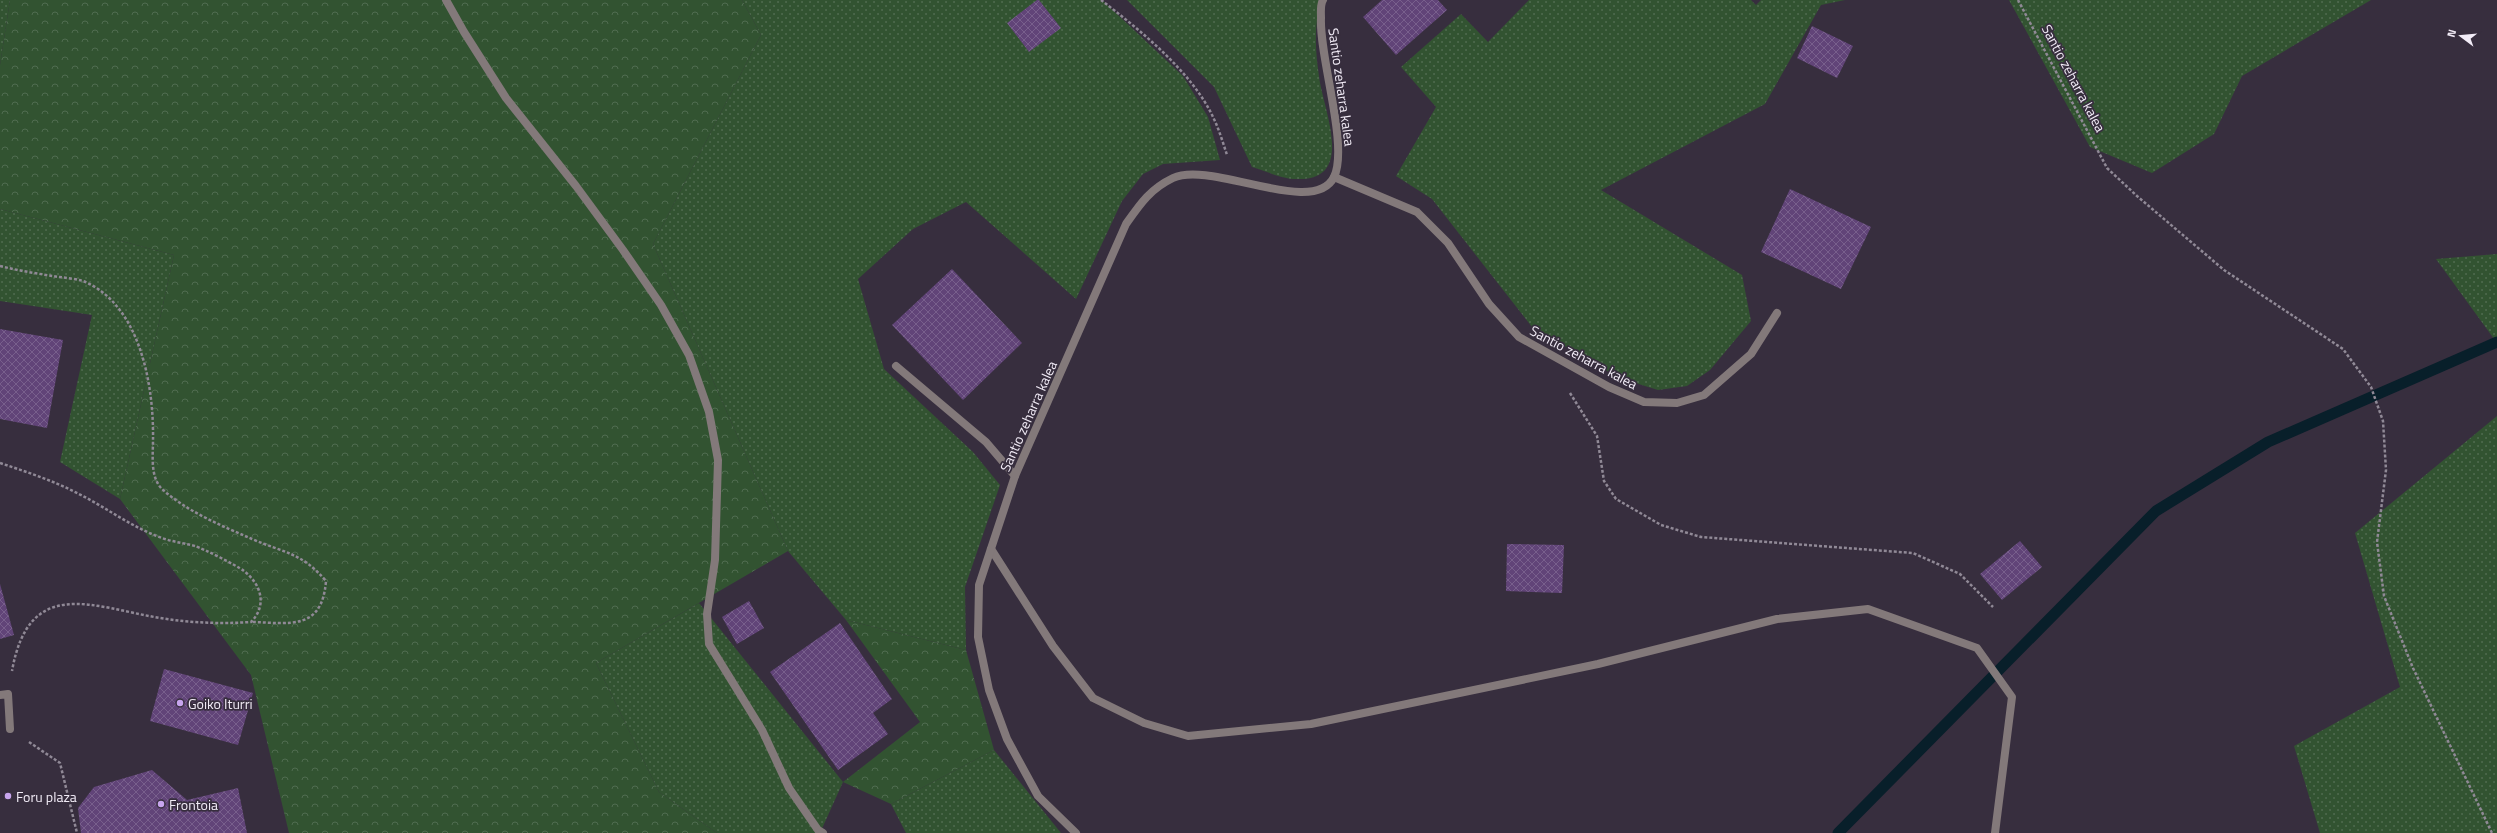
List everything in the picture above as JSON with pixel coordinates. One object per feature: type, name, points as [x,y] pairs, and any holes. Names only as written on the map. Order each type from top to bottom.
[{"type":"street","points":[[446,0],[464,32],[506,98],[576,186],[623,250],[660,305],[689,355],[709,412],[718,460],[715,560],[707,614],[709,644],[762,730],[789,788],[818,830],[823,833]]},
{"type":"street","name":"Santio zeharra kalea","points":[[1076,833],[1038,796],[1007,739],[989,690],[978,637],[979,586],[1015,476],[1126,224],[1146,196],[1174,178],[1200,174],[1304,194],[1321,190],[1334,177],[1339,150],[1320,29],[1323,0]]},
{"type":"street","name":"Santio zeharra kalea","points":[[1334,177],[1417,212],[1448,243],[1489,304],[1519,337],[1609,387],[1644,402],[1677,403],[1704,395],[1751,354],[1777,313]]},
{"type":"street","points":[[896,366],[986,442],[1015,476]]},
{"type":"street","points":[[991,549],[1053,646],[1093,698],[1144,723],[1188,736],[1311,724],[1598,664],[1777,620],[1868,610],[1977,648],[2012,697],[1995,833]]},
{"type":"street","points":[[4,694],[10,729]]},
{"type":"path","points":[[1102,0],[1130,23],[1187,77],[1213,117],[1236,181]]},
{"type":"path","name":"Santio zeharra kalea","points":[[2018,0],[2107,168],[2136,196],[2224,270],[2343,350],[2371,387],[2383,420],[2386,470],[2377,542],[2384,596],[2414,668],[2492,833]]},
{"type":"path","points":[[0,266],[83,281],[111,297],[127,321],[145,359],[153,428],[153,470],[161,488],[178,502],[252,539],[295,554],[316,569],[326,581],[325,600],[314,615],[295,623],[251,622],[202,624],[159,618],[87,603],[65,604],[42,612],[25,632],[4,694]]},
{"type":"path","points":[[1568,390],[1597,436],[1604,481],[1616,499],[1661,525],[1701,537],[1912,553],[1960,574],[1993,607]]},
{"type":"path","points":[[0,463],[46,478],[135,526],[163,539],[196,546],[244,571],[257,587],[262,603],[259,615],[251,622]]},
{"type":"path","points":[[10,729],[60,763],[77,833]]},
{"type":"green space","points":[[0,0],[10,0],[0,65]]},
{"type":"green space","points":[[10,0],[742,0],[761,35],[653,244],[788,551],[596,663],[659,792],[717,833],[289,833],[251,675],[120,499],[174,255],[0,209],[0,65]]},
{"type":"green space","points":[[742,0],[1102,0],[1183,76],[1208,117],[1220,160],[1163,164],[1143,174],[1122,201],[1076,299],[966,202],[913,229],[858,279],[884,369],[973,452],[1000,485],[965,587],[966,650],[846,620],[788,551],[653,244],[761,35]]},
{"type":"green space","points":[[1127,0],[1321,0],[1316,28],[1317,57],[1321,89],[1332,140],[1331,156],[1326,169],[1315,177],[1291,179],[1252,167],[1214,87]]},
{"type":"green space","points":[[1529,0],[1751,0],[1756,5],[1761,0],[1845,0],[1821,5],[1765,104],[1601,190],[1742,275],[1751,321],[1710,370],[1687,386],[1658,390],[1619,378],[1532,327],[1432,199],[1396,176],[1436,107],[1401,67],[1461,14],[1488,42]]},
{"type":"green space","points":[[2009,0],[2371,0],[2242,76],[2214,134],[2152,173],[2090,147]]},
{"type":"green space","points":[[0,209],[174,255],[120,499],[60,462],[92,315],[0,301]]},
{"type":"green space","points":[[2497,254],[2497,343],[2436,259]]},
{"type":"green space","points":[[2497,416],[2497,833],[2320,833],[2294,746],[2400,687],[2355,533]]},
{"type":"green space","points":[[699,603],[843,782],[820,833],[717,833],[659,792],[596,663]]},
{"type":"green space","points":[[846,620],[966,650],[994,750],[891,804],[843,782],[920,722]]},
{"type":"green space","points":[[994,750],[1061,833],[906,833],[891,804]]},
{"type":"building","points":[[1039,0],[1061,28],[1029,52],[1007,23]]},
{"type":"building","points":[[1382,0],[1438,0],[1447,10],[1396,55],[1363,17]]},
{"type":"building","points":[[1812,26],[1853,46],[1837,78],[1797,58]]},
{"type":"building","points":[[1790,189],[1871,227],[1841,289],[1761,252]]},
{"type":"building","points":[[952,269],[1022,343],[963,400],[892,325]]},
{"type":"building","points":[[0,329],[63,340],[47,428],[0,419]]},
{"type":"building","points":[[2020,541],[2042,567],[2002,600],[1980,574]]},
{"type":"building","points":[[1507,544],[1564,545],[1562,593],[1506,591]]},
{"type":"building","points":[[0,584],[14,635],[0,639]]},
{"type":"building","points":[[749,601],[764,628],[737,644],[722,617]]},
{"type":"building","points":[[840,623],[892,699],[873,713],[888,734],[838,770],[770,672]]},
{"type":"building","points":[[164,669],[253,693],[238,745],[150,721]]},
{"type":"building","name":"Frontoia","points":[[152,770],[187,800],[238,788],[247,833],[81,833],[78,808],[94,787]]},
{"type":"waterway","points":[[1838,833],[2156,511],[2268,442],[2497,342]]},
{"type":"place","name":"Goiko Iturri","points":[[180,703]]},
{"type":"place","name":"Foru plaza","points":[[8,796]]},
{"type":"place","name":"Frontoia","points":[[161,804]]}]
